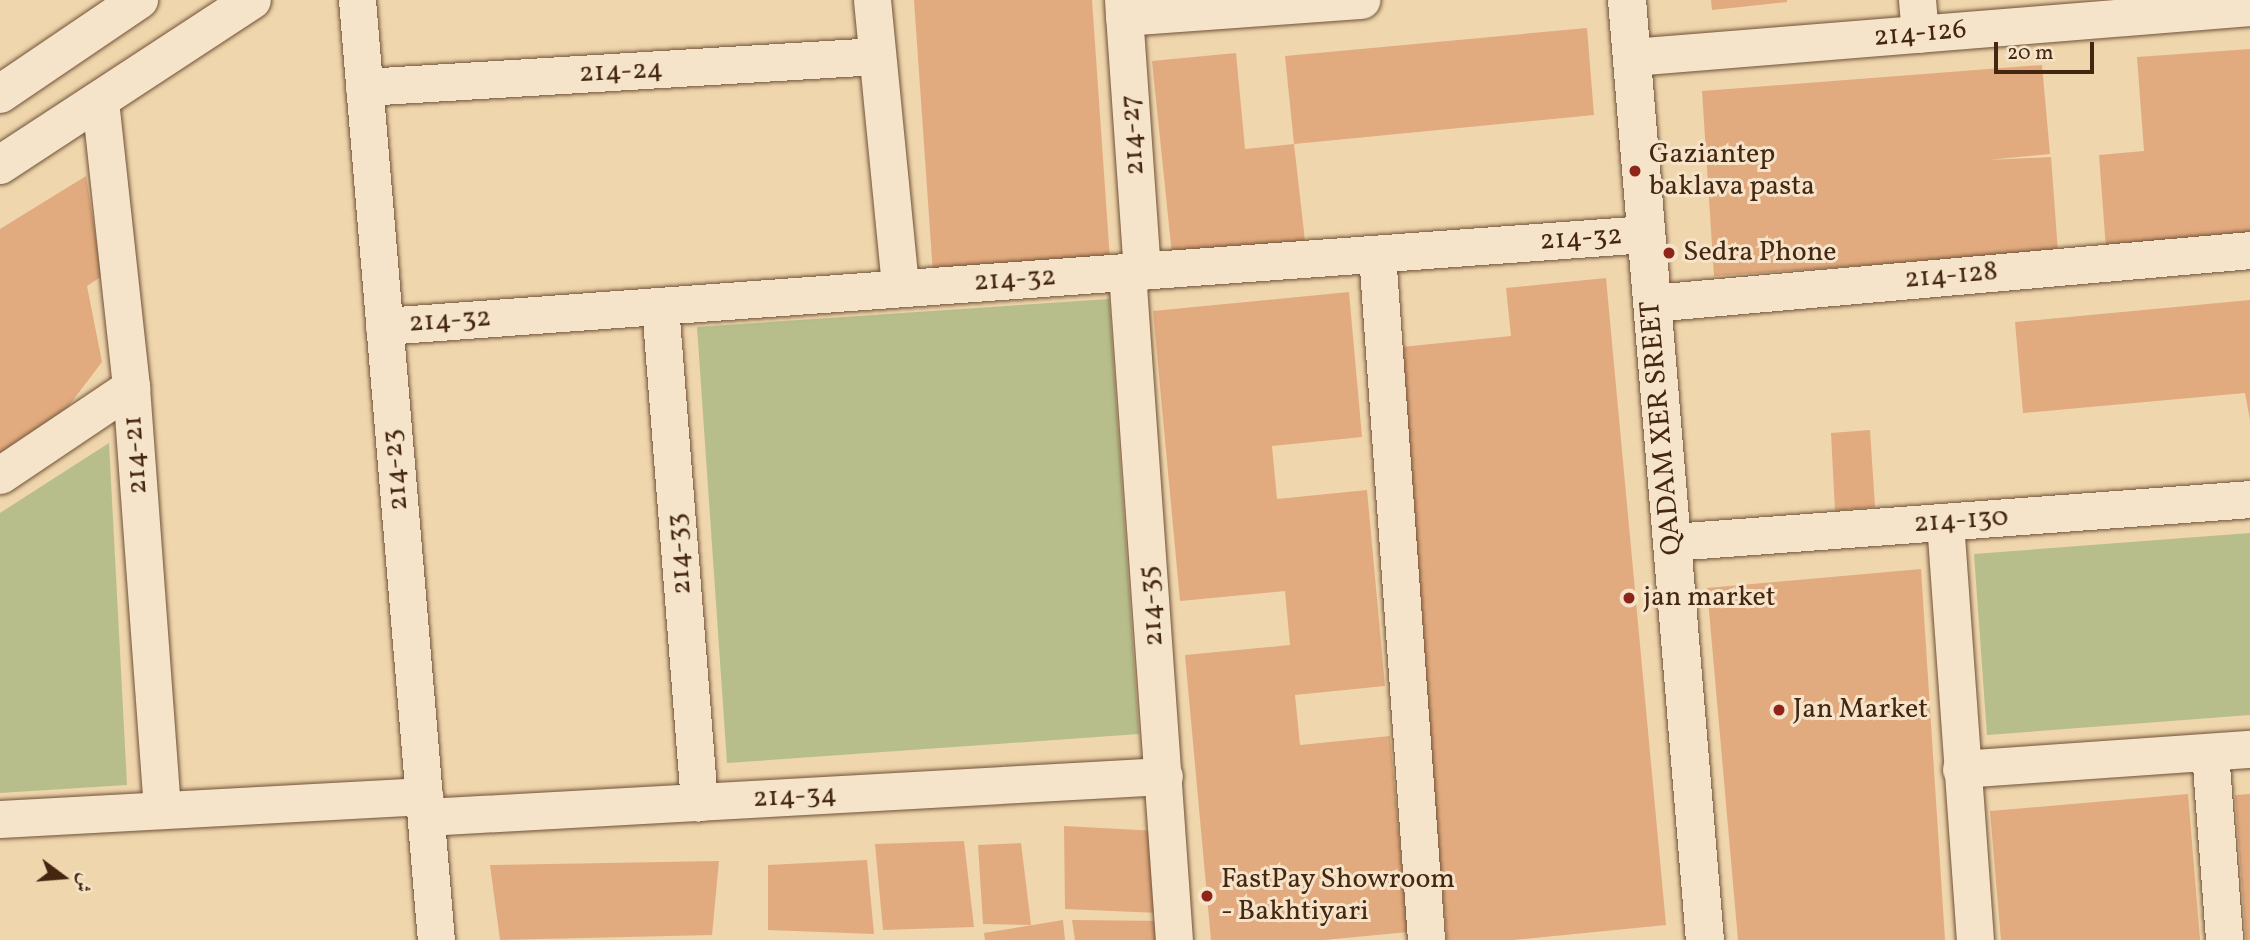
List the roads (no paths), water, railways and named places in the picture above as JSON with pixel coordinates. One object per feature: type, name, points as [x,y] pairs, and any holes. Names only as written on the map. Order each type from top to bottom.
[{"type":"street","points":[[0,94],[139,0]]},
{"type":"street","points":[[0,165],[252,0]]},
{"type":"street","name":"214-23","points":[[357,0],[436,940]]},
{"type":"street","points":[[872,0],[900,288]]},
{"type":"street","points":[[1124,8],[1361,0]]},
{"type":"street","name":"QADAM XER SREET","points":[[1627,0],[1705,940]]},
{"type":"street","name":"214-126","points":[[1632,57],[1918,17],[2167,7],[2250,7]]},
{"type":"street","name":"214-27","points":[[1124,8],[1135,271]]},
{"type":"street","name":"214-24","points":[[364,87],[877,57]]},
{"type":"street","name":"214-21","points":[[100,101],[131,387],[162,810]]},
{"type":"street","name":"214-32","points":[[384,326],[1646,234]]},
{"type":"street","name":"214-128","points":[[1652,303],[2250,250]]},
{"type":"street","points":[[1377,254],[1426,940]]},
{"type":"street","name":"214-35","points":[[1135,271],[1174,940]]},
{"type":"street","name":"214-33","points":[[660,306],[699,802]]},
{"type":"street","points":[[0,475],[131,387]]},
{"type":"street","name":"214-130","points":[[1672,542],[2250,499]]},
{"type":"street","points":[[1945,522],[1975,940]]},
{"type":"street","points":[[1961,769],[2250,749]]},
{"type":"street","points":[[2210,752],[2224,940]]},
{"type":"street","name":"214-34","points":[[0,819],[162,810],[699,802],[1164,776]]},
{"type":"place","name":"Gaziantep baklava pasta","points":[[1635,171]]},
{"type":"place","name":"Sedra Phone","points":[[1669,253]]},
{"type":"place","name":"jan market","points":[[1629,598]]},
{"type":"place","name":"Jan Market","points":[[1779,710]]},
{"type":"place","name":"FastPay Showroom - Bakhtiyari","points":[[1207,896]]}]
